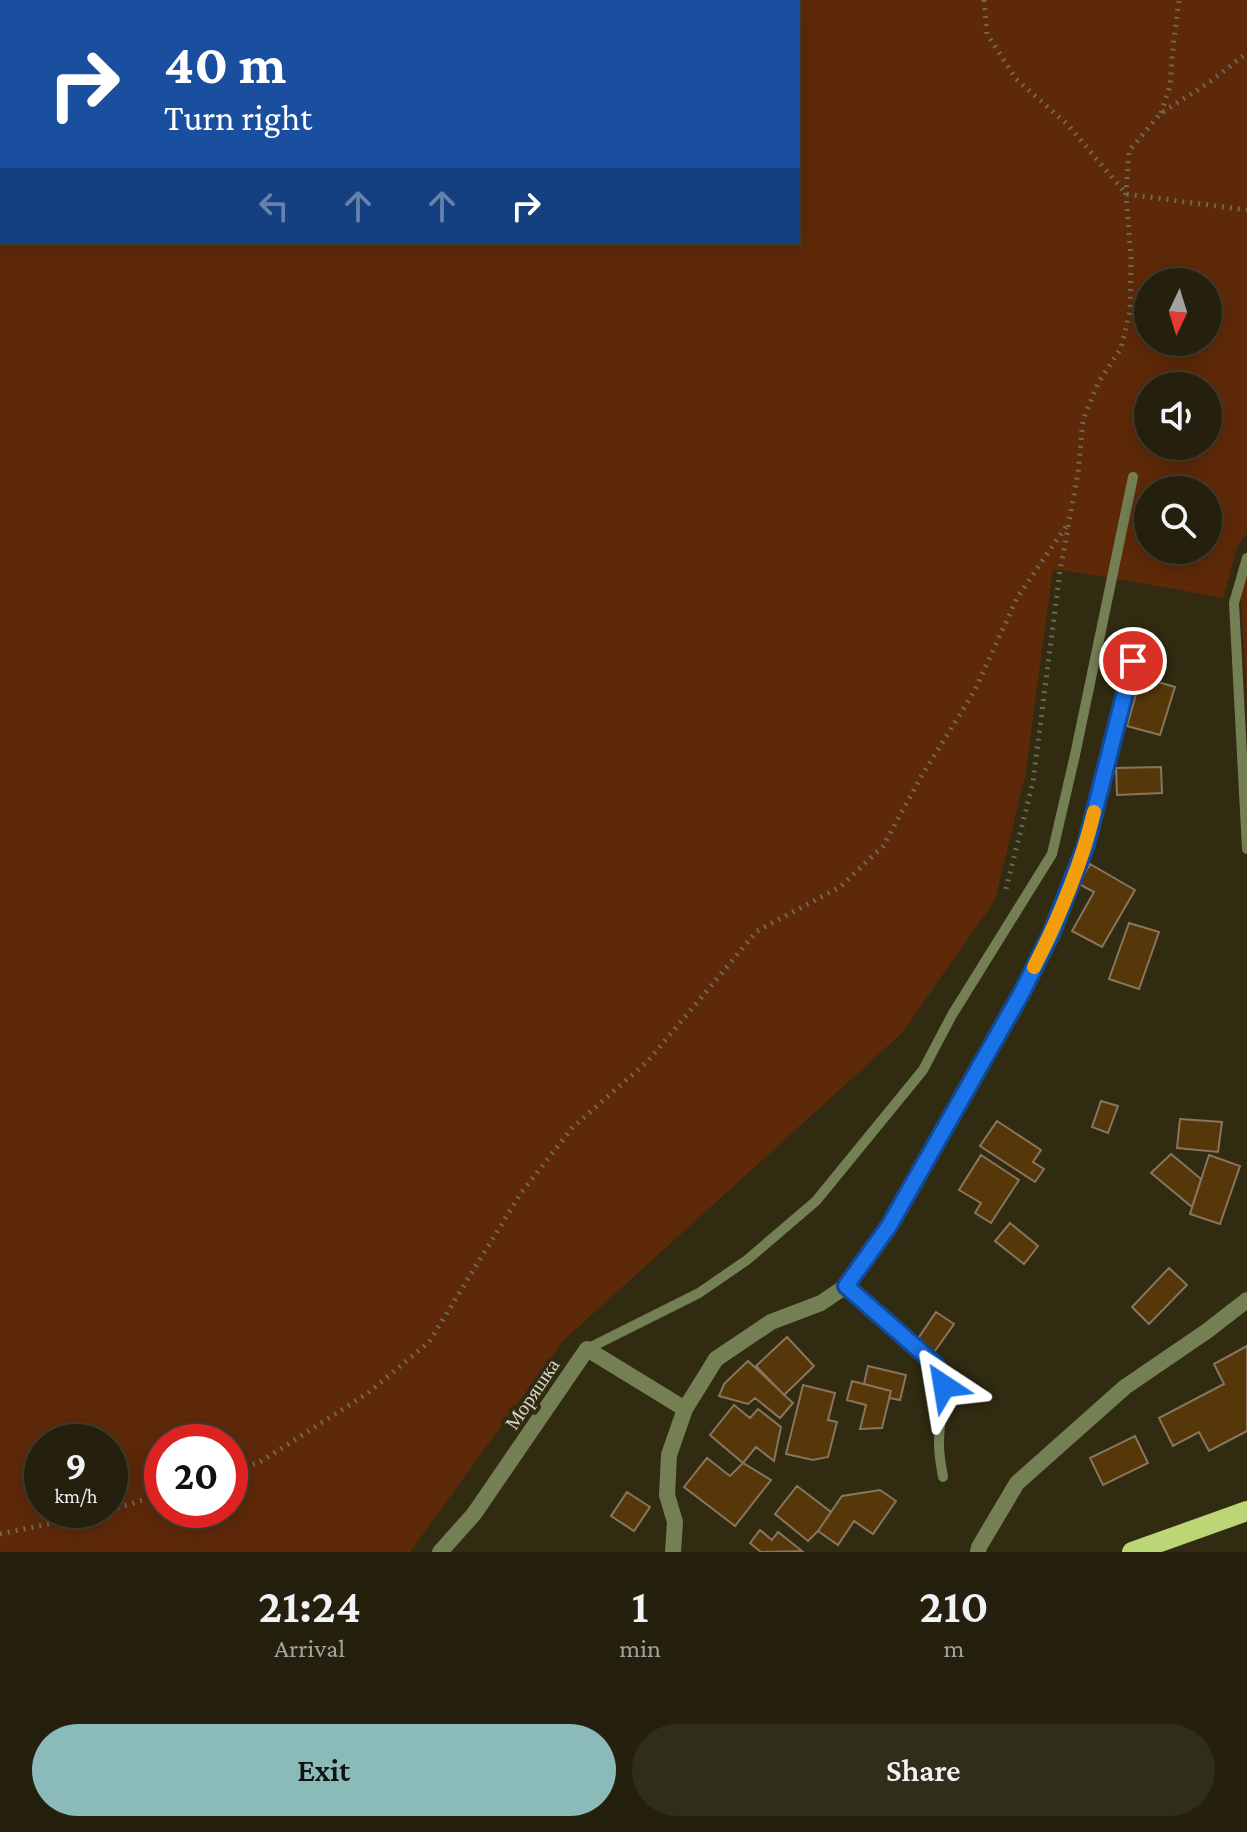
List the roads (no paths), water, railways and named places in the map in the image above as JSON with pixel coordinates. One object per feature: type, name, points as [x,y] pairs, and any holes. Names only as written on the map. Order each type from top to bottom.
[{"type":"main road","points":[[1132,1552],[1247,1511]]},
{"type":"street","points":[[673,1552],[675,1522],[667,1495],[669,1455],[685,1409],[716,1359],[771,1322],[821,1303],[846,1286],[889,1226],[1021,994],[1052,932],[1086,845],[1137,647]]},
{"type":"street","points":[[978,1552],[1017,1483],[1125,1387],[1247,1300]]},
{"type":"street","name":"Моряшка","points":[[440,1552],[474,1514],[587,1349],[685,1409]]},
{"type":"lane","points":[[587,1349],[699,1293],[747,1260],[816,1201],[923,1070],[952,1015],[1052,854],[1133,477]]},
{"type":"lane","points":[[1247,558],[1234,603],[1247,849]]},
{"type":"lane","points":[[846,1286],[935,1364],[941,1373],[944,1386],[939,1446],[943,1477]]}]
